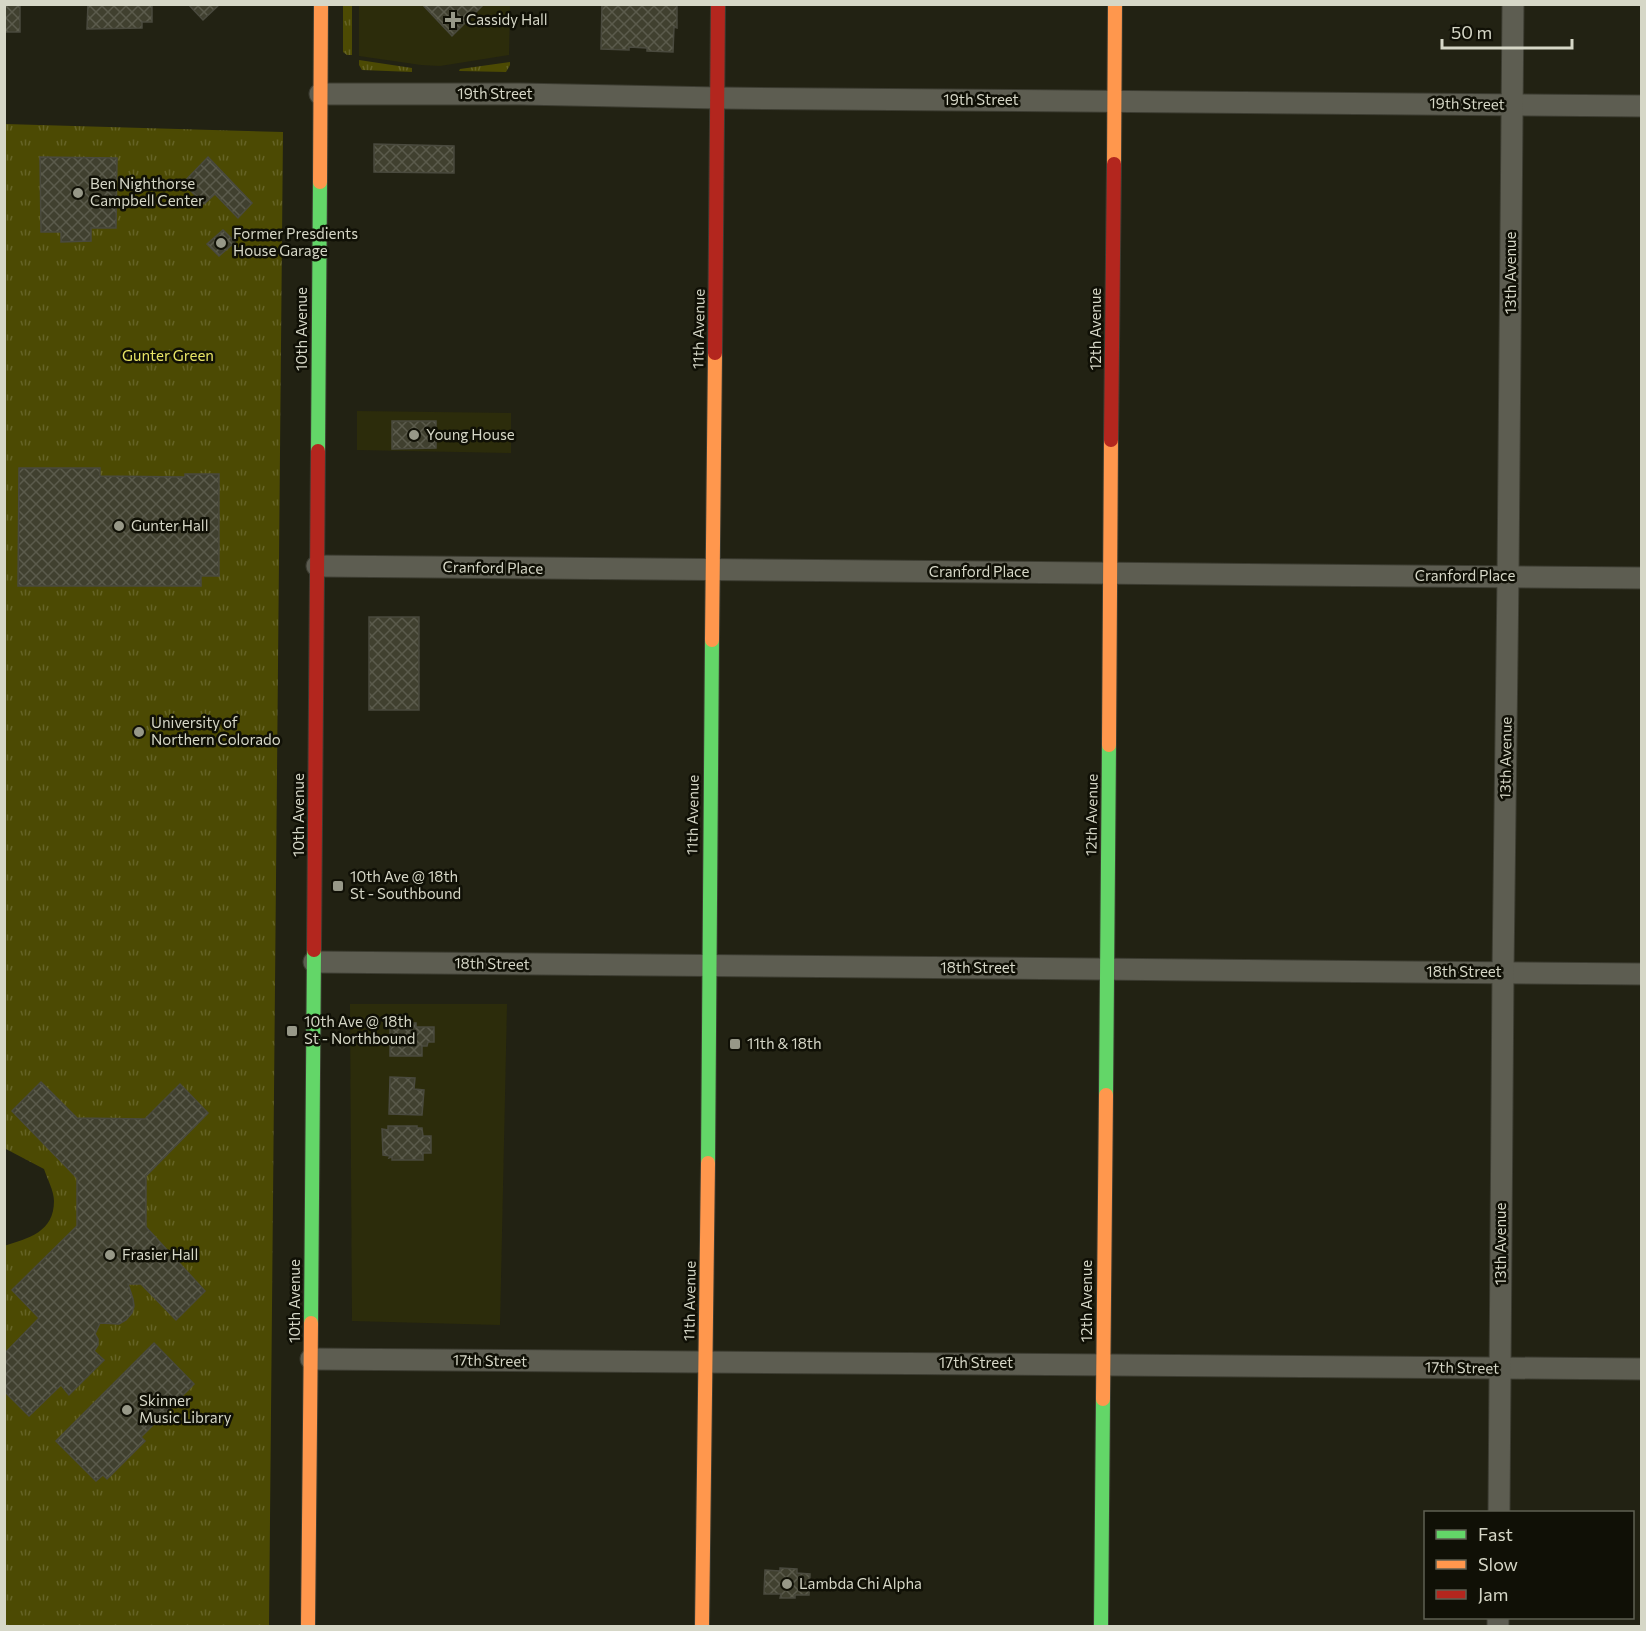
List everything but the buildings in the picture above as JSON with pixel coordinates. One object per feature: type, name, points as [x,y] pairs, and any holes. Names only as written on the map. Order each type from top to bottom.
[{"type":"street","name":"10th Avenue","points":[[308,1626],[321,4]]},
{"type":"street","name":"11th Avenue","points":[[702,1626],[718,4]]},
{"type":"street","name":"12th Avenue","points":[[1101,1626],[1115,4]]},
{"type":"street","name":"13th Avenue","points":[[1499,1511],[1513,4]]},
{"type":"street","name":"19th Street","points":[[320,94],[520,94],[718,98],[1641,106]]},
{"type":"street","name":"Cranford Place","points":[[317,566],[1641,578]]},
{"type":"street","name":"18th Street","points":[[314,962],[1641,974]]},
{"type":"street","name":"17th Street","points":[[311,1359],[1641,1369]]},
{"type":"shaded area","points":[[359,5],[510,5],[509,55],[440,66],[359,56]]},
{"type":"shaded area","points":[[357,411],[511,413],[511,453],[357,450]]},
{"type":"shaded area","points":[[350,1004],[507,1004],[500,1325],[352,1321]]},
{"type":"green space","points":[[343,5],[352,5],[352,55],[343,52]]},
{"type":"green space","points":[[359,60],[412,68],[412,72],[362,70]]},
{"type":"green space","points":[[510,62],[506,72],[459,71],[460,69]]},
{"type":"green space","name":"University of Northern Colorado","points":[[5,124],[283,132],[269,1626],[5,1626],[4,1246],[31,1236],[45,1227],[53,1212],[54,1201],[44,1169],[4,1148]]},
{"type":"traffic: fast","points":[[318,451],[320,182]]},
{"type":"traffic: fast","points":[[708,1163],[712,640]]},
{"type":"traffic: fast","points":[[1106,1095],[1109,745]]},
{"type":"traffic: fast","points":[[311,1323],[314,950]]},
{"type":"traffic: fast","points":[[1101,1626],[1103,1399]]},
{"type":"traffic: slow","points":[[320,182],[321,4]]},
{"type":"traffic: slow","points":[[1114,164],[1115,4]]},
{"type":"traffic: slow","points":[[712,640],[715,353]]},
{"type":"traffic: slow","points":[[1109,745],[1111,440]]},
{"type":"traffic: slow","points":[[1103,1399],[1106,1095]]},
{"type":"traffic: slow","points":[[702,1626],[708,1163]]},
{"type":"traffic: slow","points":[[308,1626],[311,1323]]},
{"type":"traffic: jam","points":[[715,353],[718,4]]},
{"type":"traffic: jam","points":[[1111,440],[1114,164]]},
{"type":"traffic: jam","points":[[314,950],[318,451]]},
{"type":"place","name":"Cassidy Hall","points":[[453,20]]},
{"type":"place","name":"Ben Nighthorse Campbell Center","points":[[78,193]]},
{"type":"place","name":"Former Presdients House Garage","points":[[221,243]]},
{"type":"place","name":"Young House","points":[[414,435]]},
{"type":"place","name":"Gunter Hall","points":[[119,526]]},
{"type":"place","name":"University of Northern Colorado","points":[[139,732]]},
{"type":"place","name":"10th Ave @ 18th St - Southbound","points":[[338,886]]},
{"type":"place","name":"10th Ave @ 18th St - Northbound","points":[[292,1031]]},
{"type":"place","name":"11th & 18th","points":[[735,1044]]},
{"type":"place","name":"Frasier Hall","points":[[110,1255]]},
{"type":"place","name":"Skinner Music Library","points":[[127,1410]]},
{"type":"place","name":"Lambda Chi Alpha","points":[[787,1584]]},
{"type":"park label","name":"Gunter Green","points":[[168,356]]}]
